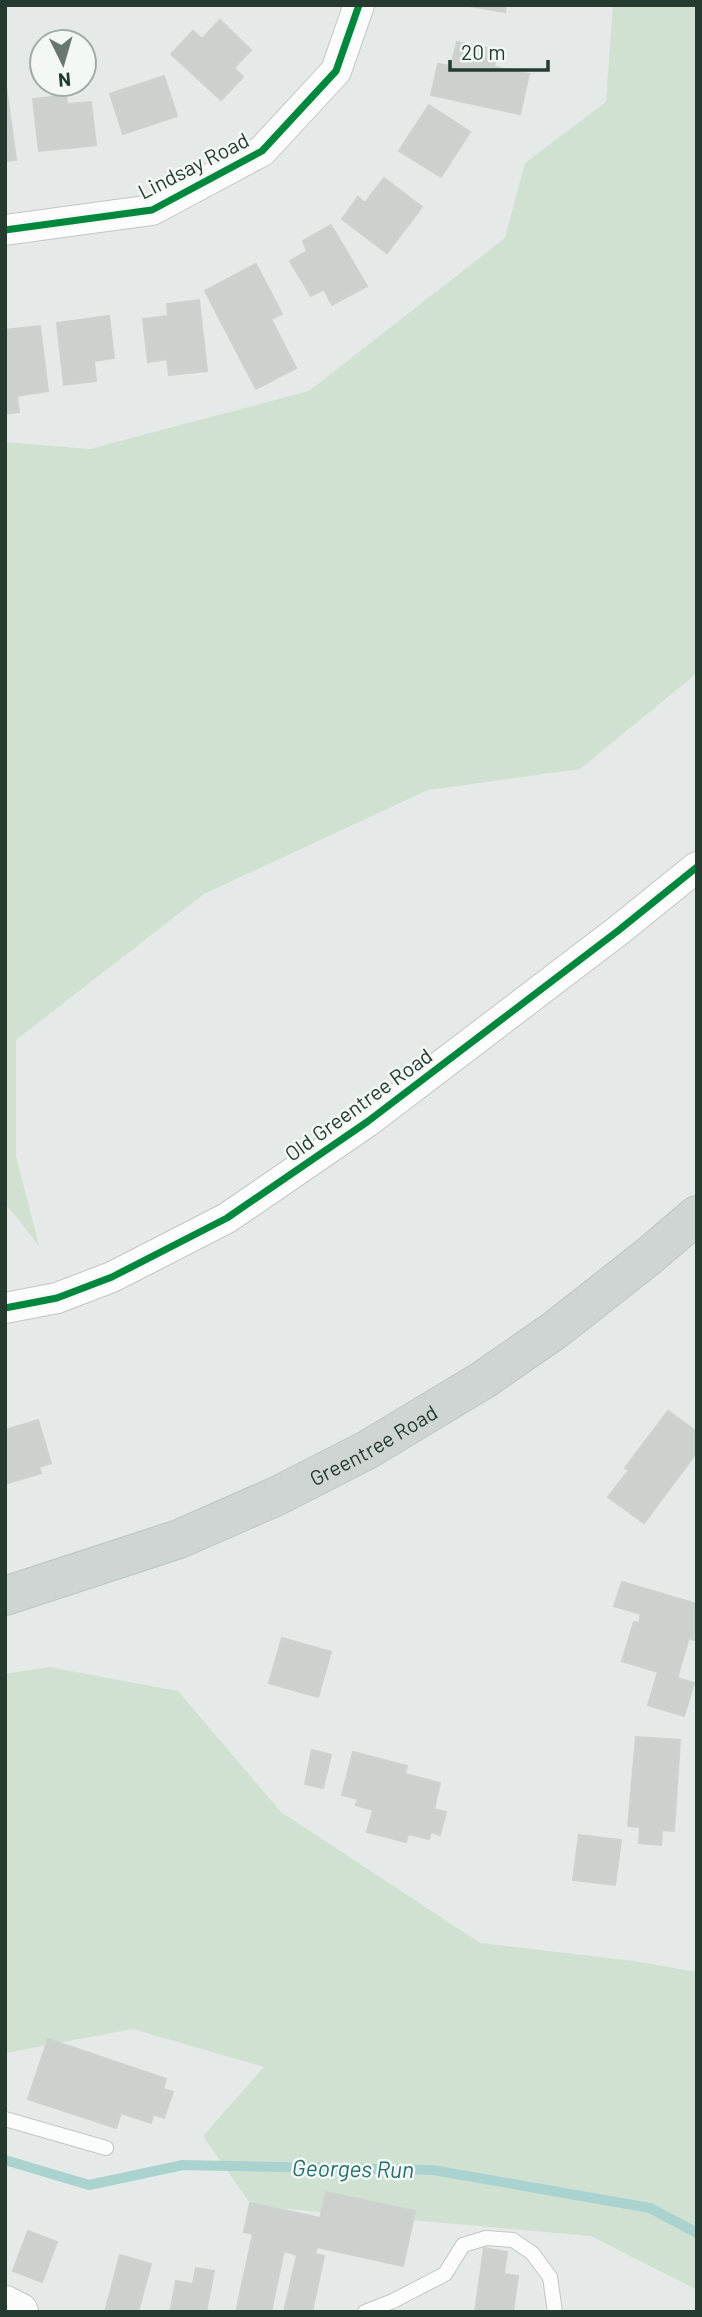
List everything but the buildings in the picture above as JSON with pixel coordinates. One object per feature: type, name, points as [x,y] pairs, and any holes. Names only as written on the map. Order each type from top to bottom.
[{"type":"main road","name":"Greentree Road","points":[[5,1596],[178,1539],[277,1496],[367,1450],[484,1380],[555,1330],[697,1215]]},
{"type":"main road","points":[[5,2305],[19,2312]]},
{"type":"street","name":"Lindsay Road","points":[[5,230],[152,210],[262,151],[336,71],[359,5]]},
{"type":"street","name":"Old Greentree Road","points":[[5,1308],[57,1298],[112,1277],[227,1218],[367,1122],[608,939],[697,867]]},
{"type":"lane","points":[[5,2119],[106,2148]]},
{"type":"lane","points":[[365,2312],[445,2274],[463,2245],[486,2238],[513,2240],[532,2253],[551,2277],[555,2312]]},
{"type":"green space","points":[[613,5],[697,5],[697,673],[580,769],[428,790],[204,894],[16,1040],[16,1156],[39,1246],[5,1203],[5,442],[90,449],[309,391],[505,238],[525,163],[606,102]]},
{"type":"green space","points":[[49,1667],[178,1691],[281,1812],[480,1943],[634,1961],[697,1972],[697,2290],[591,2236],[252,2206],[203,2136],[264,2067],[133,2029],[5,2053],[5,1674]]},
{"type":"waterway","name":"Georges Run","points":[[5,2160],[89,2185],[183,2165],[433,2170],[650,2208],[697,2233]]},
{"type":"cycle path","points":[[5,230],[152,210],[262,151],[336,71],[359,5]]},
{"type":"cycle path","points":[[5,1308],[57,1298],[112,1277],[227,1218],[367,1122],[619,930],[697,867]]}]
